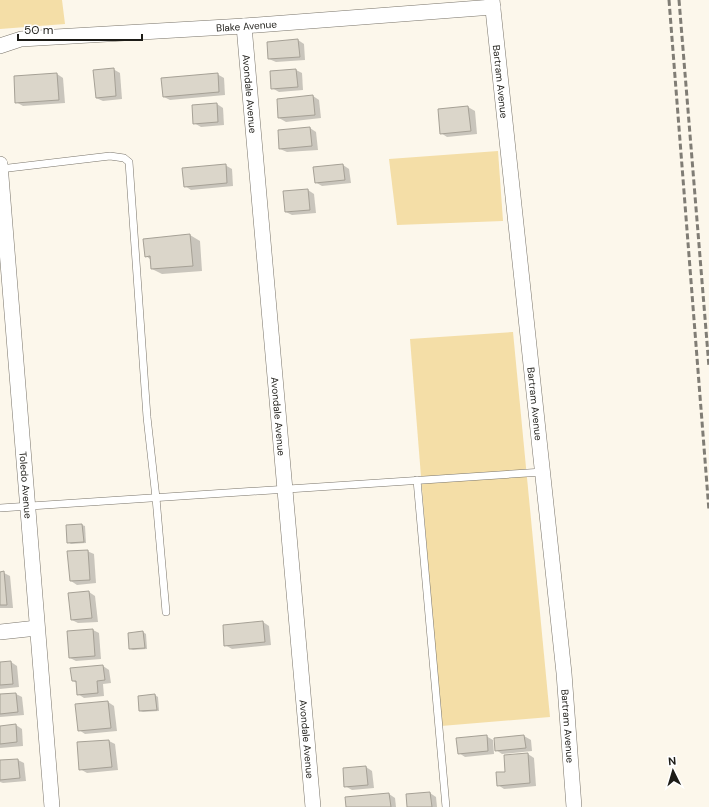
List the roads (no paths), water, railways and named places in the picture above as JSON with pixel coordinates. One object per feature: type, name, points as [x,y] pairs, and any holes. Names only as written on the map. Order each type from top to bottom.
[{"type":"street","name":"Blake Avenue","points":[[0,46],[20,39],[244,26],[493,4]]},
{"type":"street","name":"Bartram Avenue","points":[[493,4],[564,673],[574,807]]},
{"type":"street","name":"Avondale Avenue","points":[[244,26],[313,807]]},
{"type":"street","name":"Toledo Avenue","points":[[0,164],[52,807]]},
{"type":"street","points":[[0,632],[37,628]]},
{"type":"lane","points":[[0,169],[110,156],[124,158],[129,162],[147,417],[166,612]]},
{"type":"lane","points":[[0,508],[543,472]]},
{"type":"lane","points":[[416,480],[446,807]]},
{"type":"railway","points":[[669,0],[709,511]]},
{"type":"railway","points":[[679,0],[709,367]]}]
